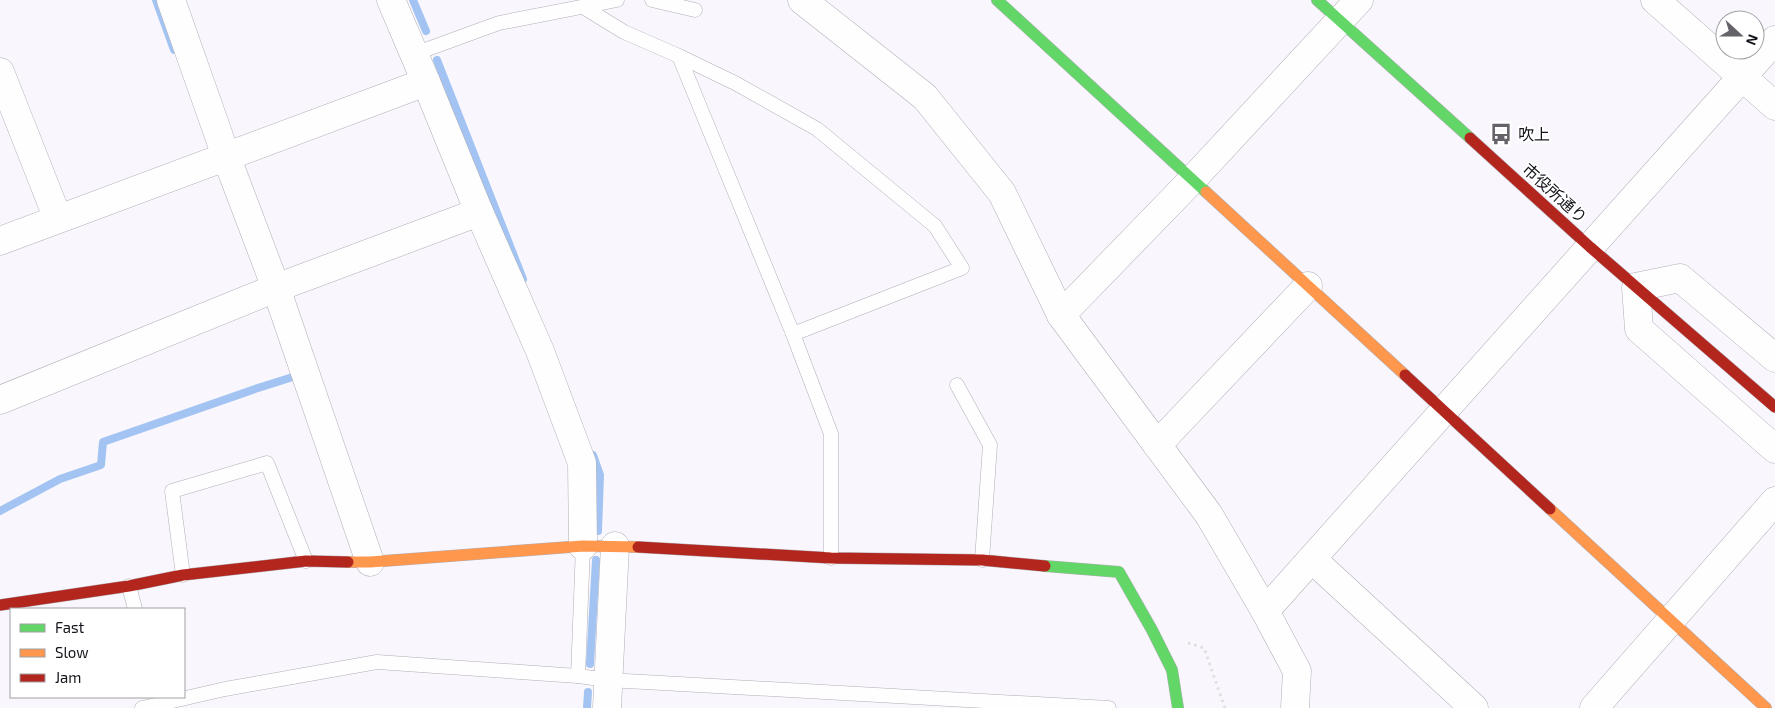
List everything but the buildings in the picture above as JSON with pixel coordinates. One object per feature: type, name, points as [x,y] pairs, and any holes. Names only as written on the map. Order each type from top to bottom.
[{"type":"street","points":[[171,0],[226,156],[276,288],[370,562]]},
{"type":"street","points":[[391,0],[479,212],[540,351],[582,463],[583,546]]},
{"type":"street","points":[[997,0],[1766,708]]},
{"type":"street","name":"市役所通り","points":[[1317,0],[1590,247],[1775,407]]},
{"type":"street","points":[[1061,315],[1192,180],[1358,0]]},
{"type":"street","points":[[1654,0],[1775,106]]},
{"type":"street","points":[[818,4],[925,97],[1002,193],[1061,315],[1209,515],[1265,611],[1297,671],[1295,708]]},
{"type":"street","points":[[1265,611],[1775,40]]},
{"type":"street","points":[[0,72],[58,219]]},
{"type":"street","points":[[0,240],[426,82]]},
{"type":"street","points":[[0,400],[276,288],[479,212]]},
{"type":"street","points":[[1775,358],[1680,278],[1636,287],[1639,329],[1775,449]]},
{"type":"street","points":[[1157,445],[1308,286]]},
{"type":"street","points":[[1594,708],[1775,501]]},
{"type":"street","points":[[0,605],[129,586],[182,574],[306,561],[370,562],[583,546],[615,546],[831,558],[982,560],[1119,572],[1172,670],[1178,708]]},
{"type":"street","points":[[607,708],[615,546]]},
{"type":"street","points":[[1312,559],[1474,708]]},
{"type":"lane","points":[[414,54],[548,6],[585,8],[617,0]]},
{"type":"lane","points":[[652,0],[695,10]]},
{"type":"lane","points":[[585,8],[624,32],[735,83],[817,129],[935,226],[962,268],[793,334]]},
{"type":"lane","points":[[679,56],[793,334],[831,434],[831,558]]},
{"type":"lane","points":[[957,385],[990,445],[982,560]]},
{"type":"lane","points":[[182,574],[172,490],[267,463],[306,561]]},
{"type":"lane","points":[[578,676],[583,546]]},
{"type":"lane","points":[[129,586],[135,608]]},
{"type":"lane","points":[[185,696],[377,662],[578,676],[608,680],[978,704],[1109,708]]},
{"type":"lane","points":[[142,708],[156,701],[173,698]]},
{"type":"waterway","points":[[156,0],[174,50]]},
{"type":"waterway","points":[[413,0],[426,31]]},
{"type":"waterway","points":[[437,60],[523,279]]},
{"type":"waterway","points":[[0,511],[60,479],[101,465],[103,442],[296,376],[294,372]]},
{"type":"waterway","points":[[593,455],[600,475],[598,531]]},
{"type":"waterway","points":[[590,664],[596,560]]},
{"type":"waterway","points":[[587,708],[588,692]]},
{"type":"traffic: fast","points":[[997,0],[1206,192]]},
{"type":"traffic: fast","points":[[1317,0],[1470,138]]},
{"type":"traffic: fast","points":[[1045,566],[1119,572],[1172,670],[1178,708]]},
{"type":"traffic: slow","points":[[1206,192],[1405,375]]},
{"type":"traffic: slow","points":[[1550,509],[1766,708]]},
{"type":"traffic: slow","points":[[348,562],[583,546],[638,547]]},
{"type":"traffic: jam","points":[[1470,138],[1590,247],[1775,407]]},
{"type":"traffic: jam","points":[[1405,375],[1550,509]]},
{"type":"traffic: jam","points":[[638,547],[831,558],[982,560],[1045,566]]},
{"type":"traffic: jam","points":[[0,605],[129,586],[183,575],[306,561],[348,562]]},
{"type":"place","name":"吹上","points":[[1501,134]]}]
